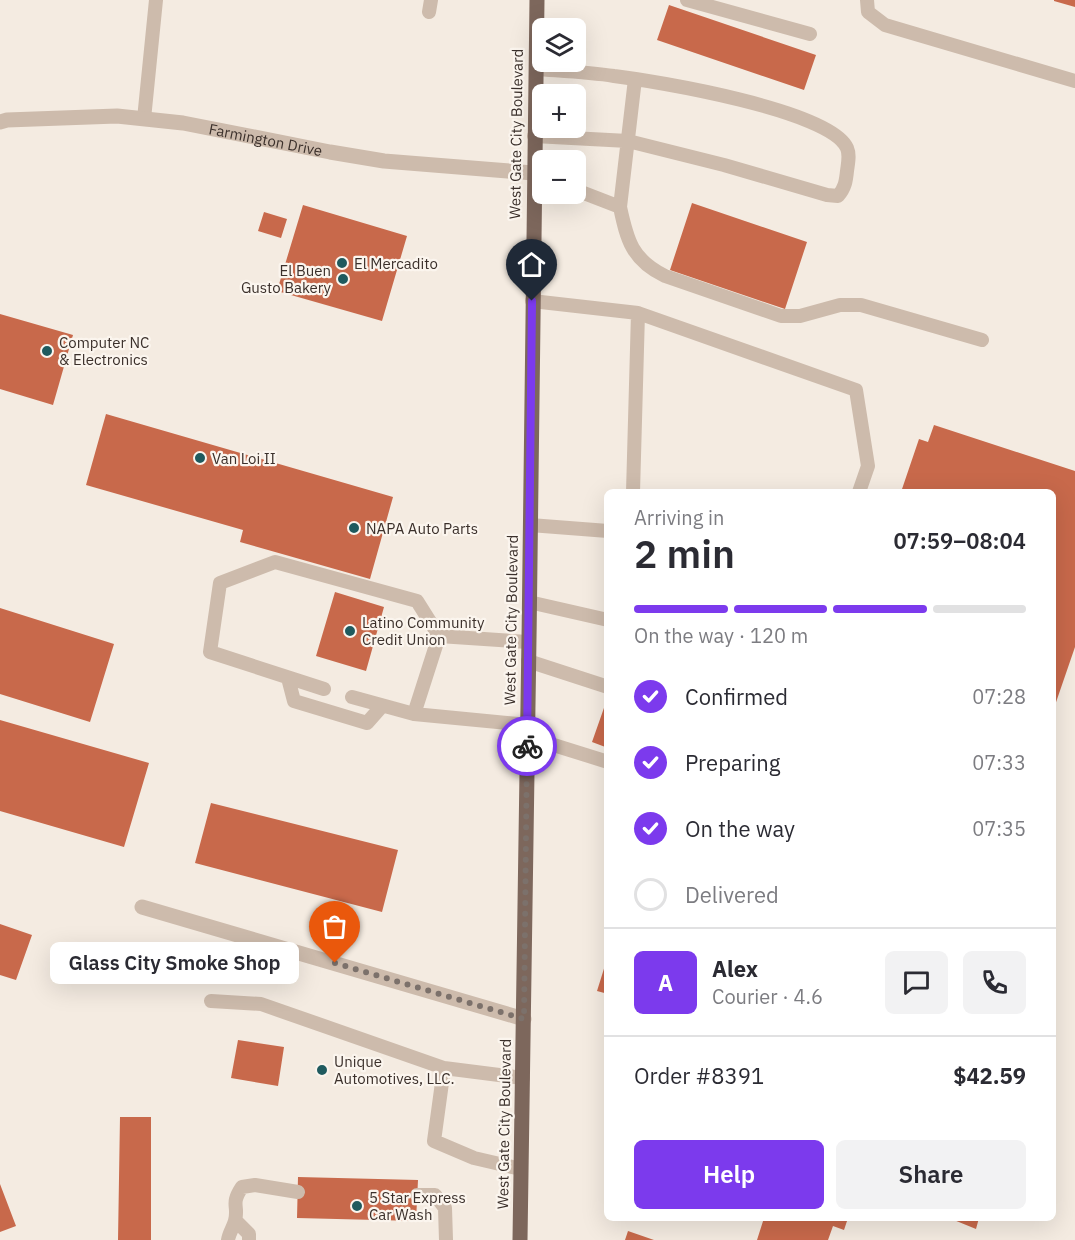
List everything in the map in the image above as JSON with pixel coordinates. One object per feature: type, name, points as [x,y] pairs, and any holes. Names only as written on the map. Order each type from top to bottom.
[{"type":"main road","name":"West Gate City Boulevard","points":[[537,0],[537,18]]},
{"type":"main road","name":"West Gate City Boulevard","points":[[520,1240],[532,301],[537,204]]},
{"type":"street","name":"Farmington Drive","points":[[0,122],[117,116],[183,123],[384,161],[532,174]]},
{"type":"street","points":[[142,907],[524,1019]]},
{"type":"lane","points":[[144,119],[156,0]]},
{"type":"lane","points":[[687,0],[810,34]]},
{"type":"lane","points":[[867,0],[868,12],[885,25],[1075,81]]},
{"type":"lane","points":[[569,72],[614,76],[737,99],[797,116],[826,128],[841,140],[847,148],[849,159],[843,190],[838,196],[827,195],[628,141],[570,138]]},
{"type":"lane","points":[[635,80],[620,207],[624,227],[635,254],[643,263],[665,276],[781,316],[800,316],[840,305],[861,305],[982,340]]},
{"type":"lane","points":[[586,194],[620,207]]},
{"type":"lane","points":[[532,301],[638,313],[856,390],[868,466],[860,489]]},
{"type":"lane","points":[[633,489],[638,313]]},
{"type":"lane","points":[[530,525],[604,531]]},
{"type":"lane","points":[[324,689],[210,652],[220,583],[275,562],[417,601],[439,636],[414,714]]},
{"type":"lane","points":[[529,602],[604,619]]},
{"type":"lane","points":[[439,636],[528,642]]},
{"type":"lane","points":[[528,661],[604,686]]},
{"type":"lane","points":[[288,678],[294,701],[304,705],[367,723],[382,706]]},
{"type":"lane","points":[[352,697],[414,714],[528,731],[604,760]]},
{"type":"lane","points":[[211,1001],[261,1004],[444,1068],[523,1078]]},
{"type":"lane","points":[[444,1068],[434,1141],[474,1158],[521,1169]]},
{"type":"lane","points":[[228,1240],[236,1220],[235,1197],[242,1187],[255,1185],[298,1192]]},
{"type":"lane","points":[[417,1195],[435,1195],[445,1208],[446,1240]]},
{"type":"lane","points":[[236,1220],[249,1234],[249,1240]]},
{"type":"building","points":[[1075,0],[1075,7],[1054,1]]},
{"type":"building","points":[[669,5],[816,55],[804,90],[657,40]]},
{"type":"building","points":[[692,203],[807,242],[785,309],[670,270]]},
{"type":"building","name":"El Mercadito","points":[[303,205],[407,236],[382,321],[277,291]]},
{"type":"building","points":[[264,212],[287,219],[281,238],[258,231]]},
{"type":"building","points":[[0,314],[73,335],[53,405],[0,389]]},
{"type":"building","points":[[106,414],[393,497],[370,579],[240,542],[243,530],[86,485]]},
{"type":"building","points":[[934,425],[1075,471],[1075,647],[1056,702],[1056,489],[902,489],[919,439],[928,442]]},
{"type":"building","name":"Latino Community Credit Union","points":[[335,592],[384,607],[366,671],[316,656]]},
{"type":"building","points":[[0,608],[114,644],[90,722],[0,694]]},
{"type":"building","points":[[604,708],[604,746],[592,742]]},
{"type":"building","points":[[0,720],[149,763],[124,847],[0,811]]},
{"type":"building","points":[[211,803],[398,850],[382,912],[195,863]]},
{"type":"building","points":[[0,924],[32,935],[16,980],[0,975]]},
{"type":"building","points":[[604,969],[604,993],[597,991]]},
{"type":"building","points":[[238,1040],[284,1047],[278,1086],[231,1078]]},
{"type":"building","points":[[120,1117],[151,1117],[151,1240],[118,1240]]},
{"type":"building","name":"5 Star Express Car Wash","points":[[298,1177],[418,1180],[416,1221],[297,1218]]},
{"type":"building","points":[[0,1184],[16,1226],[0,1232]]},
{"type":"building","points":[[763,1221],[847,1221],[844,1230],[833,1226],[828,1240],[757,1240]]},
{"type":"building","points":[[956,1221],[978,1221],[976,1229]]},
{"type":"building","points":[[628,1231],[654,1240],[625,1240]]},
{"type":"way so far","points":[[335,963],[524,1019],[527,746]]},
{"type":"place","name":"El Mercadito","points":[[342,263]]},
{"type":"place","name":"El Buen Gusto Bakery","points":[[343,279]]},
{"type":"place","name":"Computer NC & Electronics","points":[[47,351]]},
{"type":"place","name":"Van Loi II","points":[[200,458]]},
{"type":"place","name":"NAPA Auto Parts","points":[[354,528]]},
{"type":"place","name":"Latino Community Credit Union","points":[[350,631]]},
{"type":"place","name":"Glass City Smoke Shop","points":[[335,963]]},
{"type":"place","name":"Unique Automotives, LLC.","points":[[322,1070]]},
{"type":"place","name":"5 Star Express Car Wash","points":[[357,1206]]},
{"type":"route","points":[[527,746],[532,301]]}]
